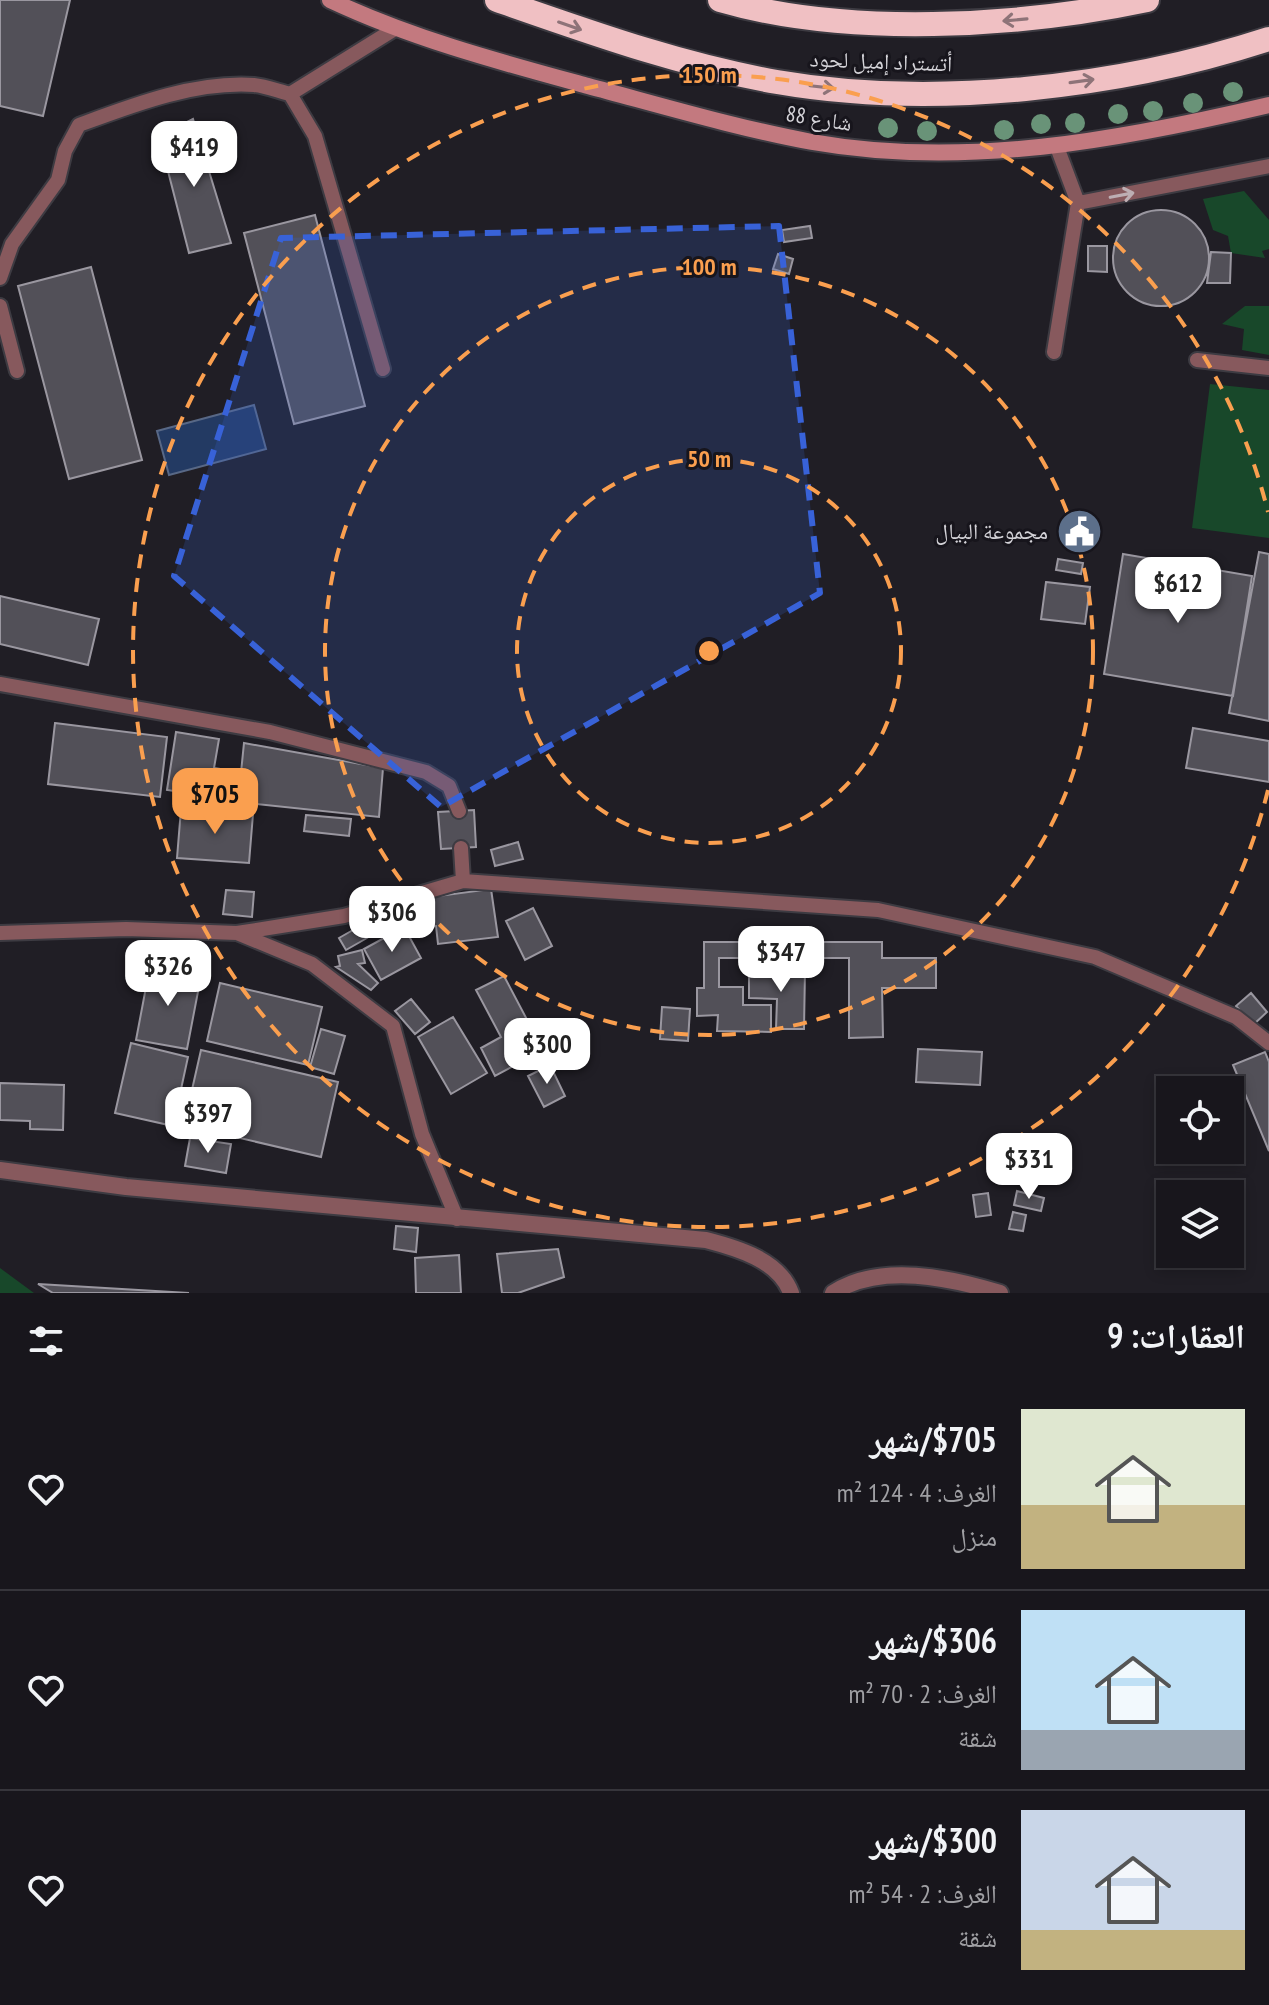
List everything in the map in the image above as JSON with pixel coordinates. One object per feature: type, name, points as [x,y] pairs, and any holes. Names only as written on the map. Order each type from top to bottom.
[{"type":"highway","name":"أتستراد إميل لحود","points":[[497,0],[674,58],[779,82],[846,90],[999,90],[1075,82],[1196,61],[1269,39]]},
{"type":"highway","name":"أتستراد إميل لحود","points":[[720,0],[820,17],[916,24],[1066,15],[1147,0]]},
{"type":"street","name":"شارع 88","points":[[330,0],[393,30],[717,121],[814,142],[921,152],[1057,147],[1167,129],[1269,105]]},
{"type":"street","points":[[0,1170],[126,1187],[457,1219],[559,1224],[706,1240],[737,1248],[765,1262],[788,1284],[791,1293]]},
{"type":"street","points":[[833,1293],[862,1280],[911,1277],[957,1280],[1000,1293]]},
{"type":"lane","points":[[290,94],[393,30]]},
{"type":"lane","points":[[0,278],[12,244],[58,180],[65,151],[79,125],[138,103],[213,88],[255,85],[290,94],[315,136],[383,369]]},
{"type":"lane","points":[[1054,352],[1078,203],[1057,147]]},
{"type":"lane","points":[[1078,203],[1269,166]]},
{"type":"lane","points":[[0,306],[17,371]]},
{"type":"lane","points":[[1197,360],[1269,368]]},
{"type":"lane","points":[[0,684],[270,732],[426,772],[449,786],[459,811]]},
{"type":"lane","points":[[461,848],[463,881]]},
{"type":"lane","points":[[0,933],[126,929],[237,933],[344,916],[463,881],[878,910],[1095,957],[1236,1017],[1269,1043]]},
{"type":"lane","points":[[237,933],[312,964],[393,1026],[422,1134],[457,1219]]},
{"type":"highlighted area","points":[[779,226],[820,593],[441,807],[174,576],[281,238]]},
{"type":"green space","points":[[1244,191],[1269,220],[1269,249],[1262,251],[1265,258],[1231,253],[1228,236],[1213,230],[1203,199]]},
{"type":"green space","points":[[1245,306],[1269,306],[1269,355],[1242,350],[1244,329],[1222,324]]},
{"type":"green space","points":[[1210,384],[1269,390],[1269,538],[1192,528]]},
{"type":"green space","points":[[0,1268],[34,1293],[0,1293]]},
{"type":"water","points":[[254,405],[266,449],[169,475],[157,431]]},
{"type":"building","points":[[0,0],[70,0],[43,116],[0,106]]},
{"type":"building","points":[[193,119],[231,243],[189,253],[159,136]]},
{"type":"building","points":[[1161,210],[1179,214],[1195,224],[1205,240],[1209,258],[1205,276],[1195,292],[1179,302],[1161,306],[1143,302],[1127,292],[1117,276],[1113,258],[1117,240],[1127,224],[1143,214]]},
{"type":"building","points":[[315,215],[365,406],[294,424],[244,233]]},
{"type":"building","points":[[810,226],[812,238],[784,242],[782,230]]},
{"type":"building","points":[[1088,246],[1107,246],[1107,272],[1088,271]]},
{"type":"building","points":[[1211,252],[1231,253],[1230,283],[1207,283]]},
{"type":"building","points":[[778,254],[793,259],[789,274],[773,269]]},
{"type":"building","points":[[91,267],[142,460],[69,479],[18,286]]},
{"type":"building","points":[[1259,552],[1269,554],[1269,721],[1229,713]]},
{"type":"building","points":[[1123,554],[1252,576],[1233,696],[1104,674]]},
{"type":"building","points":[[1058,559],[1083,563],[1081,574],[1056,570]]},
{"type":"building","points":[[1046,582],[1090,587],[1085,624],[1041,619]]},
{"type":"building","points":[[0,596],[99,619],[88,665],[0,644]]},
{"type":"building","points":[[55,723],[167,737],[160,797],[48,784]]},
{"type":"building","points":[[1193,728],[1269,741],[1269,782],[1186,768]]},
{"type":"building","points":[[176,732],[219,739],[214,768],[221,769],[216,797],[167,790]]},
{"type":"building","points":[[244,743],[383,768],[379,817],[238,802]]},
{"type":"building","points":[[181,809],[253,814],[249,863],[177,858]]},
{"type":"building","points":[[474,810],[476,847],[441,849],[438,812]]},
{"type":"building","points":[[306,815],[351,819],[349,836],[304,831]]},
{"type":"building","points":[[518,842],[523,859],[495,866],[491,850]]},
{"type":"building","points":[[491,889],[498,937],[438,944],[436,926],[427,927],[423,898]]},
{"type":"building","points":[[226,890],[254,892],[252,917],[223,914]]},
{"type":"building","points":[[533,908],[552,946],[525,960],[506,921]]},
{"type":"building","points":[[360,926],[367,938],[346,950],[339,938]]},
{"type":"building","points":[[404,927],[421,958],[381,980],[364,949]]},
{"type":"building","points":[[704,942],[882,942],[882,958],[936,958],[936,988],[882,988],[883,1037],[849,1038],[849,958],[719,958],[719,987],[743,987],[743,1005],[771,1005],[771,1032],[717,1031],[718,1015],[697,1016],[697,988],[704,988]]},
{"type":"building","points":[[362,950],[365,963],[358,964],[378,983],[371,990],[336,967],[340,966],[338,956]]},
{"type":"building","points":[[150,966],[201,976],[187,1049],[136,1040]]},
{"type":"building","points":[[749,969],[805,970],[804,1029],[776,1029],[777,999],[749,998]]},
{"type":"building","points":[[504,976],[543,1050],[495,1076],[481,1048],[501,1037],[476,990]]},
{"type":"building","points":[[220,983],[322,1007],[308,1065],[207,1041]]},
{"type":"building","points":[[1251,993],[1267,1012],[1253,1025],[1236,1006]]},
{"type":"building","points":[[411,999],[430,1022],[415,1034],[395,1011]]},
{"type":"building","points":[[662,1007],[690,1009],[688,1041],[660,1039]]},
{"type":"building","points":[[453,1017],[487,1073],[451,1094],[418,1037]]},
{"type":"building","points":[[321,1029],[345,1036],[334,1074],[310,1067]]},
{"type":"building","points":[[131,1043],[188,1057],[173,1126],[115,1113]]},
{"type":"building","points":[[918,1049],[982,1052],[980,1085],[916,1082]]},
{"type":"building","points":[[201,1050],[338,1082],[321,1157],[184,1125]]},
{"type":"building","points":[[1265,1052],[1269,1062],[1269,1151],[1244,1091],[1244,1076],[1238,1076],[1233,1065]]},
{"type":"building","points":[[550,1065],[565,1096],[544,1107],[528,1076]]},
{"type":"building","points":[[0,1083],[64,1085],[63,1130],[30,1129],[30,1121],[0,1120]]},
{"type":"building","points":[[190,1138],[231,1144],[226,1173],[185,1166]]},
{"type":"building","points":[[1017,1191],[1044,1198],[1041,1211],[1014,1205]]},
{"type":"building","points":[[988,1193],[991,1215],[976,1217],[973,1195]]},
{"type":"building","points":[[1013,1212],[1026,1215],[1023,1231],[1009,1229]]},
{"type":"building","points":[[396,1226],[418,1228],[416,1252],[394,1249]]},
{"type":"building","points":[[558,1249],[564,1277],[518,1293],[502,1293],[497,1254]]},
{"type":"building","points":[[459,1255],[461,1293],[416,1293],[415,1258]]},
{"type":"building","points":[[38,1284],[189,1293],[53,1293]]},
{"type":"place","name":"مجموعة البيال","points":[[1079,531]]}]
